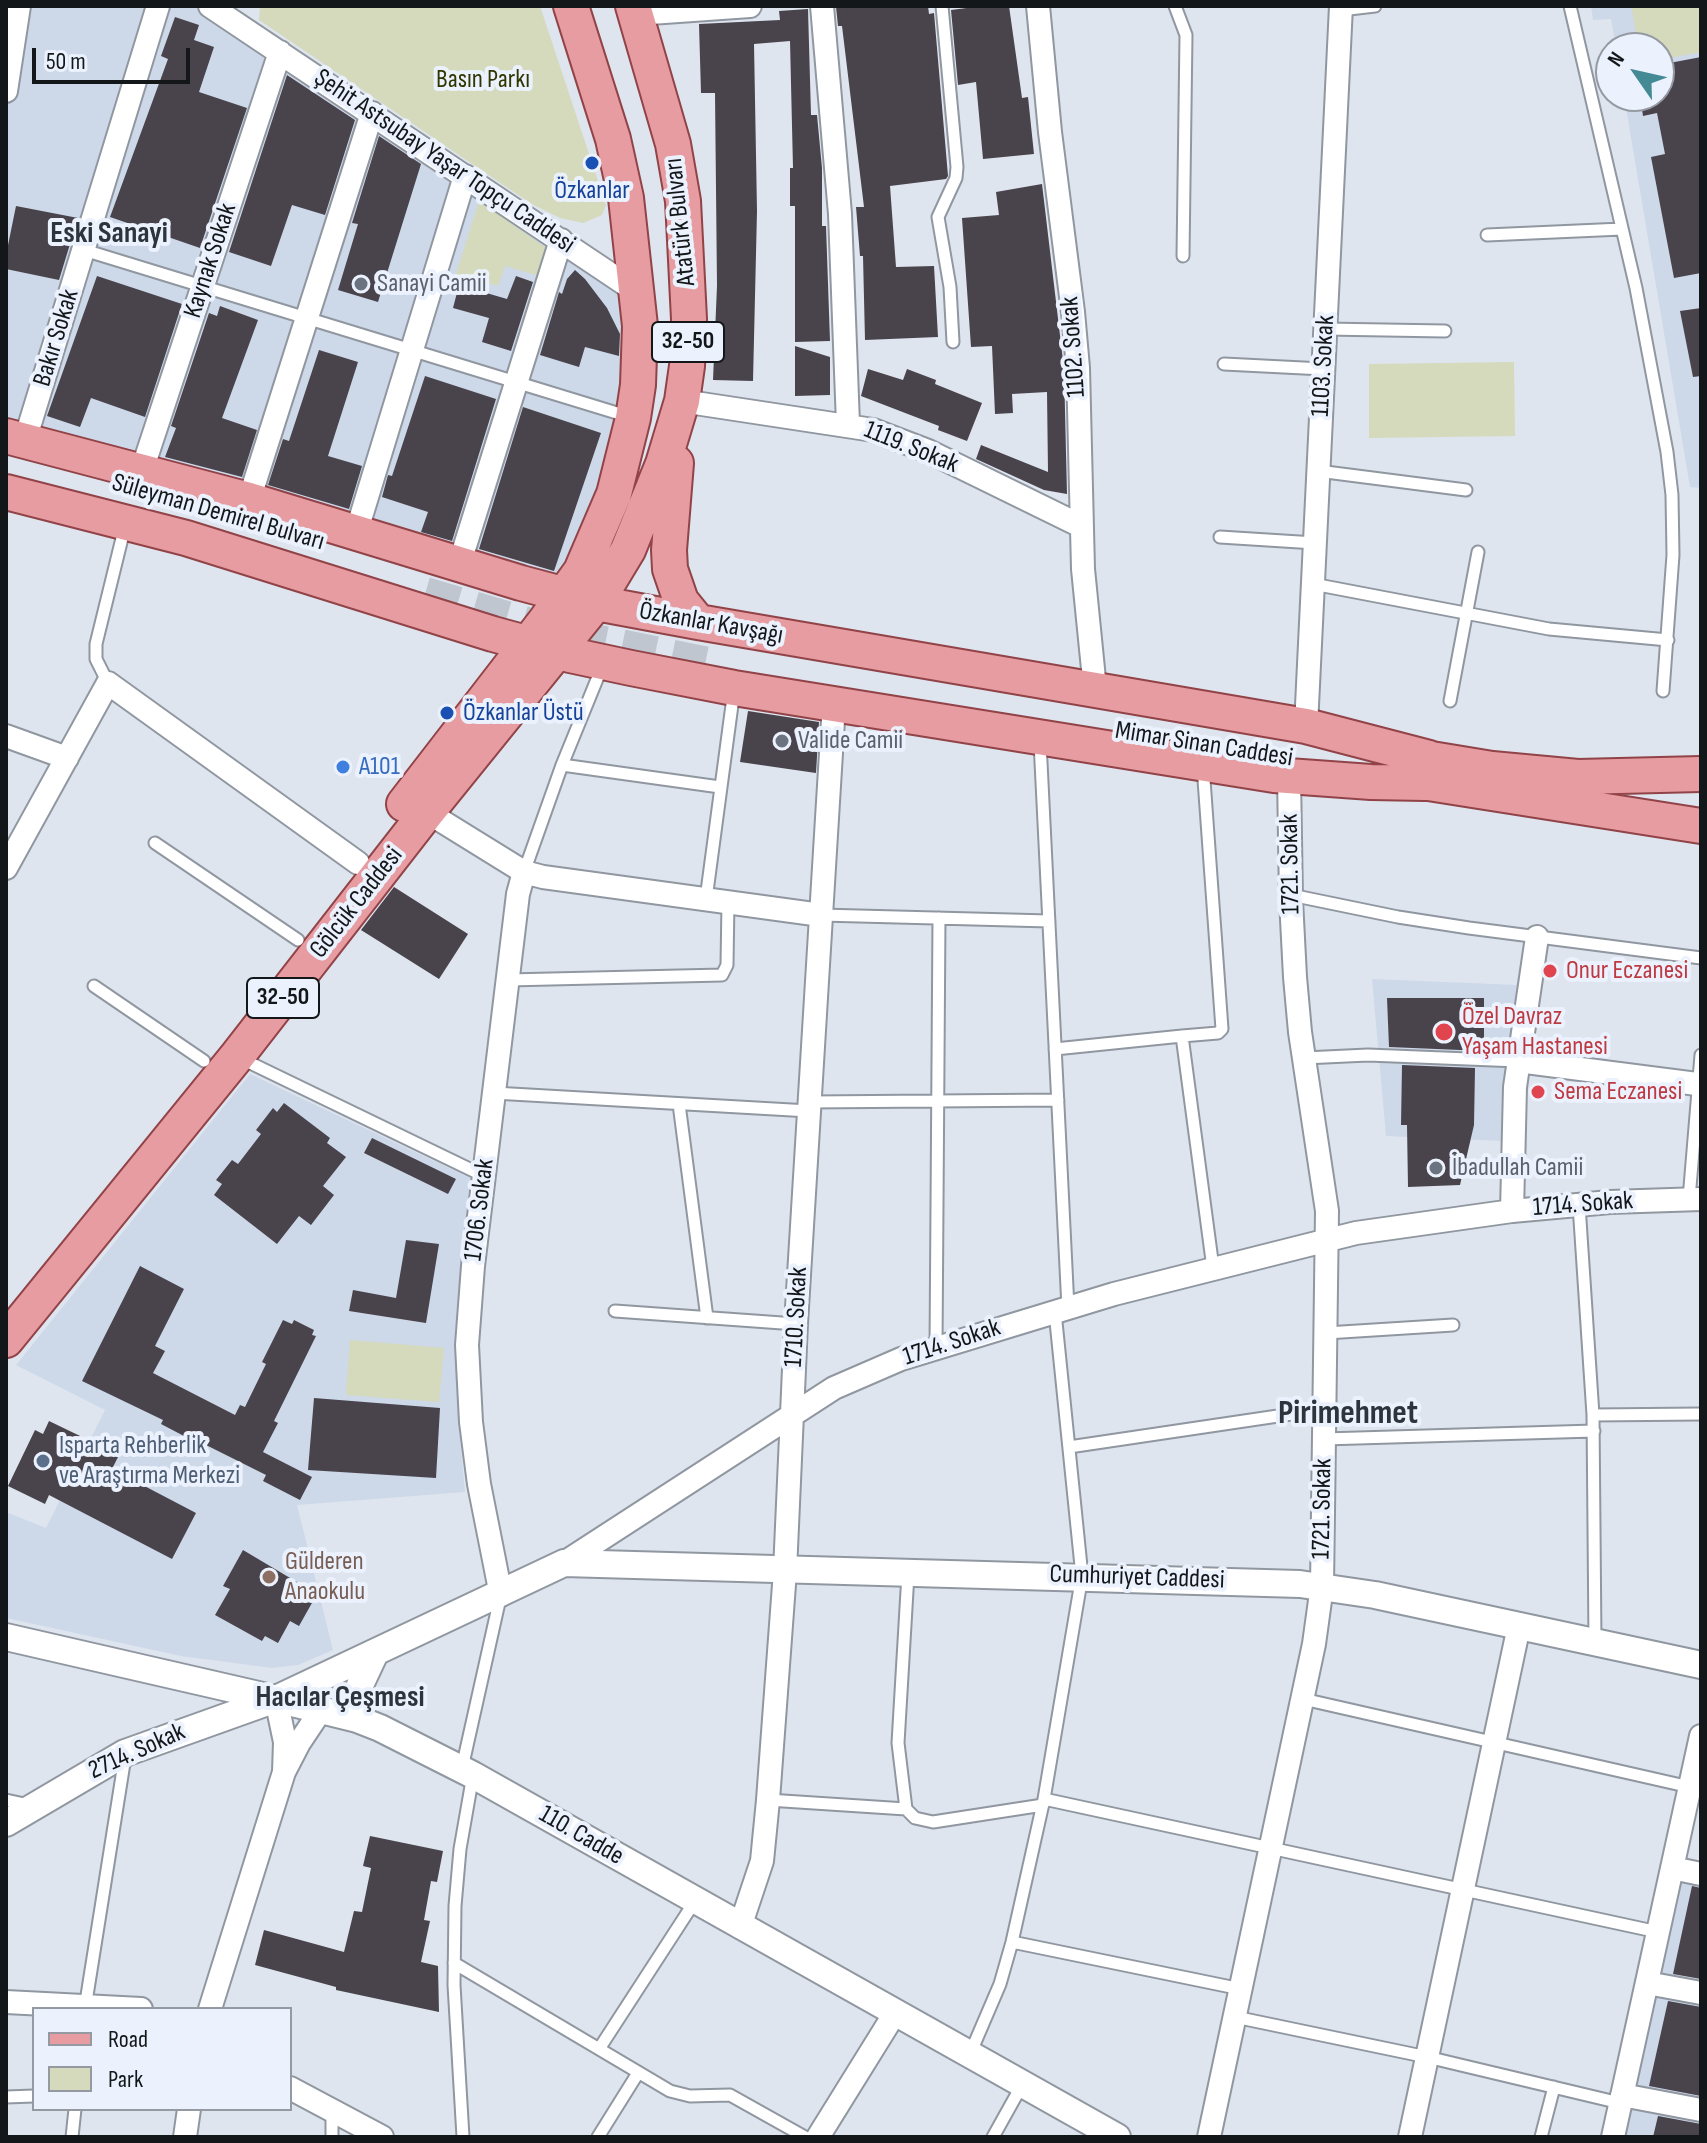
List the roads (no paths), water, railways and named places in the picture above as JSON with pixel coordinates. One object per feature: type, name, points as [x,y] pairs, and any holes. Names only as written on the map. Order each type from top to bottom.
[{"type":"main road","name":"Atatürk Bulvarı","points":[[571,6],[613,139],[626,198],[637,292],[640,357],[633,418],[617,483],[590,554],[580,599]]},
{"type":"main road","name":"Atatürk Bulvarı","points":[[542,648],[580,599],[622,560],[646,511],[682,401],[689,319],[683,201],[673,144],[634,10]]},
{"type":"main road","points":[[682,401],[670,569],[681,601],[706,643]]},
{"type":"main road","name":"Özkanlar Kavşağı","points":[[12,443],[142,470],[356,533],[438,578],[580,599],[706,643],[1095,689],[1306,726],[1427,770]]},
{"type":"main road","name":"Süleyman Demirel Bulvarı","points":[[12,443],[438,578]]},
{"type":"main road","name":"Süleyman Demirel Bulvarı","points":[[6,475],[233,534],[438,578]]},
{"type":"main road","points":[[6,492],[126,522],[542,648],[734,688],[1289,776],[1427,770]]},
{"type":"main road","name":"Mimar Sinan Caddesi","points":[[706,643],[1427,770],[1687,824]]},
{"type":"main road","name":"Gölcük Caddesi","points":[[6,1340],[237,1056],[427,812],[542,648]]},
{"type":"main road","name":"Gölcük Caddesi","points":[[6,1304],[204,1061],[358,863],[542,648]]},
{"type":"main road","name":"Mimar Sinan Caddesi","points":[[1427,770],[1549,775],[1689,775]]},
{"type":"main road","points":[[1687,824],[1683,814],[1690,794],[1689,775]]},
{"type":"street","points":[[6,91],[19,6]]},
{"type":"street","name":"Bakır Sokak","points":[[12,443],[84,250],[158,6]]},
{"type":"street","name":"Şehit Astsubay Yaşar Topçu Caddesi","points":[[210,6],[237,15],[280,52],[637,292]]},
{"type":"street","points":[[634,10],[750,6]]},
{"type":"street","points":[[822,6],[840,214],[848,424]]},
{"type":"street","name":"1102. Sokak","points":[[1038,6],[1076,340],[1081,526],[1095,689]]},
{"type":"street","name":"1103. Sokak","points":[[1306,726],[1341,8]]},
{"type":"street","name":"Kaynak Sokak","points":[[142,470],[280,52]]},
{"type":"street","points":[[249,500],[372,113]]},
{"type":"street","points":[[356,533],[465,176]]},
{"type":"street","points":[[438,578],[517,382],[561,240]]},
{"type":"street","name":"1119. Sokak","points":[[682,401],[848,424],[901,439],[1081,526]]},
{"type":"street","points":[[6,868],[108,683],[358,863]]},
{"type":"street","name":"1710. Sokak","points":[[740,1927],[762,1861],[768,1800],[785,1571],[796,1324],[834,704]]},
{"type":"street","points":[[6,736],[67,758]]},
{"type":"street","name":"1721. Sokak","points":[[1209,2137],[1303,1699],[1322,1586],[1328,1239],[1324,1183],[1295,977],[1289,776]]},
{"type":"street","points":[[427,812],[524,872],[543,877],[821,915]]},
{"type":"street","name":"1706. Sokak","points":[[501,1595],[479,1484],[471,1422],[467,1345],[473,1266],[518,894],[524,872]]},
{"type":"street","points":[[1512,1211],[1513,1113],[1537,937]]},
{"type":"street","points":[[1518,1061],[1699,1077]]},
{"type":"street","name":"1714. Sokak","points":[[276,1699],[564,1563],[834,1388],[936,1348],[1061,1309],[1328,1239],[1512,1211],[1695,1199]]},
{"type":"street","name":"Cumhuriyet Caddesi","points":[[564,1563],[785,1571],[1082,1576],[1322,1586],[1701,1665]]},
{"type":"street","points":[[1410,2137],[1519,1626]]},
{"type":"street","name":"110. Cadde","points":[[6,1637],[357,1719],[404,1739],[1117,2137]]},
{"type":"street","points":[[357,1719],[360,1685],[375,1653]]},
{"type":"street","points":[[276,1699],[283,1731],[284,1772]]},
{"type":"street","name":"2714. Sokak","points":[[6,1823],[125,1753],[276,1699]]},
{"type":"street","points":[[211,2007],[284,1772],[321,1710]]},
{"type":"street","points":[[1613,2137],[1701,1736]]},
{"type":"street","points":[[1672,1868],[1701,1874]]},
{"type":"street","points":[[1647,1983],[1701,1993]]},
{"type":"street","points":[[6,2002],[85,2007]]},
{"type":"street","points":[[818,2137],[895,2013]]},
{"type":"street","points":[[292,2089],[382,2137]]},
{"type":"street","points":[[1621,2099],[1701,2110]]},
{"type":"street","points":[[185,2137],[189,2111]]},
{"type":"lane","points":[[942,6],[958,155],[956,178],[938,217],[950,287],[953,342]]},
{"type":"lane","points":[[1175,6],[1186,35],[1183,256]]},
{"type":"lane","points":[[1341,8],[1375,6]]},
{"type":"lane","points":[[1570,6],[1622,229],[1667,452],[1672,495],[1673,555],[1663,691]]},
{"type":"lane","points":[[1487,235],[1622,229]]},
{"type":"lane","points":[[84,250],[633,418]]},
{"type":"lane","points":[[1325,329],[1445,331]]},
{"type":"lane","points":[[1224,364],[1323,369]]},
{"type":"lane","points":[[1318,471],[1466,490]]},
{"type":"lane","points":[[108,683],[96,659],[96,644],[126,522]]},
{"type":"lane","points":[[1220,537],[1315,543]]},
{"type":"lane","points":[[1450,701],[1478,552]]},
{"type":"lane","points":[[1313,584],[1577,633],[1668,640]]},
{"type":"lane","name":"1706. Sokak","points":[[524,872],[562,765],[604,662]]},
{"type":"lane","points":[[508,980],[722,975],[727,965],[717,901],[720,787],[734,688]]},
{"type":"lane","points":[[969,2055],[1000,1984],[1012,1942],[1044,1802],[1082,1576],[1069,1447],[1061,1309],[1058,1100],[1040,738]]},
{"type":"lane","points":[[1055,1049],[1218,1033],[1222,1029],[1203,764]]},
{"type":"lane","points":[[562,765],[720,787]]},
{"type":"lane","points":[[155,843],[298,940]]},
{"type":"lane","points":[[1291,895],[1398,917],[1701,958]]},
{"type":"lane","points":[[821,915],[1049,921]]},
{"type":"lane","points":[[936,1348],[939,918]]},
{"type":"lane","points":[[94,986],[204,1061]]},
{"type":"lane","points":[[1182,1036],[1213,1268]]},
{"type":"lane","points":[[1304,1058],[1368,1055],[1518,1061]]},
{"type":"lane","points":[[1695,1199],[1701,1055]]},
{"type":"lane","points":[[237,1056],[484,1176]]},
{"type":"lane","points":[[494,1093],[679,1104],[809,1107],[1058,1100]]},
{"type":"lane","points":[[679,1104],[707,1318]]},
{"type":"lane","points":[[1579,1205],[1594,1431],[1595,1643]]},
{"type":"lane","points":[[615,1311],[796,1324]]},
{"type":"lane","points":[[1326,1333],[1453,1325]]},
{"type":"lane","points":[[1069,1447],[1325,1409]]},
{"type":"lane","points":[[1593,1415],[1701,1414]]},
{"type":"lane","points":[[1324,1439],[1594,1431]]},
{"type":"lane","points":[[908,1573],[898,1743],[906,1809],[915,1818],[933,1822],[1044,1802],[1658,1932]]},
{"type":"lane","name":"1706. Sokak","points":[[463,2137],[454,1963],[455,1906],[467,1772],[501,1595]]},
{"type":"lane","points":[[1303,1699],[1690,1787]]},
{"type":"lane","points":[[85,2007],[125,1753]]},
{"type":"lane","points":[[6,1800],[33,1806]]},
{"type":"lane","points":[[768,1800],[906,1809]]},
{"type":"lane","points":[[599,2049],[695,1901]]},
{"type":"lane","points":[[1012,1942],[1241,1989]]},
{"type":"lane","points":[[454,1963],[677,2094],[730,2095],[805,2137]]},
{"type":"lane","points":[[1235,2017],[1621,2099]]},
{"type":"lane","points":[[598,2137],[638,2073]]},
{"type":"lane","points":[[993,2137],[1023,2084]]},
{"type":"lane","points":[[1541,2137],[1554,2087]]},
{"type":"lane","points":[[6,2097],[32,2096]]},
{"type":"lane","points":[[332,2110],[332,2137]]},
{"type":"lane","points":[[72,2137],[75,2111]]},
{"type":"tunnel","points":[[425,594],[561,634],[708,664]]},
{"type":"place","name":"Özkanlar","points":[[592,163]]},
{"type":"place","name":"Sanayi Camii","points":[[361,284]]},
{"type":"place","name":"Özkanlar Üstü","points":[[447,713]]},
{"type":"place","name":"Valide Camii","points":[[782,741]]},
{"type":"place","name":"A101","points":[[343,767]]},
{"type":"place","name":"Onur Eczanesi","points":[[1550,971]]},
{"type":"place","name":"Özel Davraz Yaşam Hastanesi","points":[[1444,1032]]},
{"type":"place","name":"Sema Eczanesi","points":[[1538,1092]]},
{"type":"place","name":"İbadullah Camii","points":[[1436,1168]]},
{"type":"place","name":"Isparta Rehberlik ve Araştırma Merkezi","points":[[43,1461]]},
{"type":"place","name":"Gülderen Anaokulu","points":[[269,1577]]},
{"type":"district","name":"Eski Sanayi","points":[[109,234]]},
{"type":"district","name":"Pirimehmet","points":[[1348,1414]]},
{"type":"district","name":"Hacılar Çeşmesi","points":[[340,1698]]},
{"type":"park label","name":"Basın Parkı","points":[[483,80]]}]
